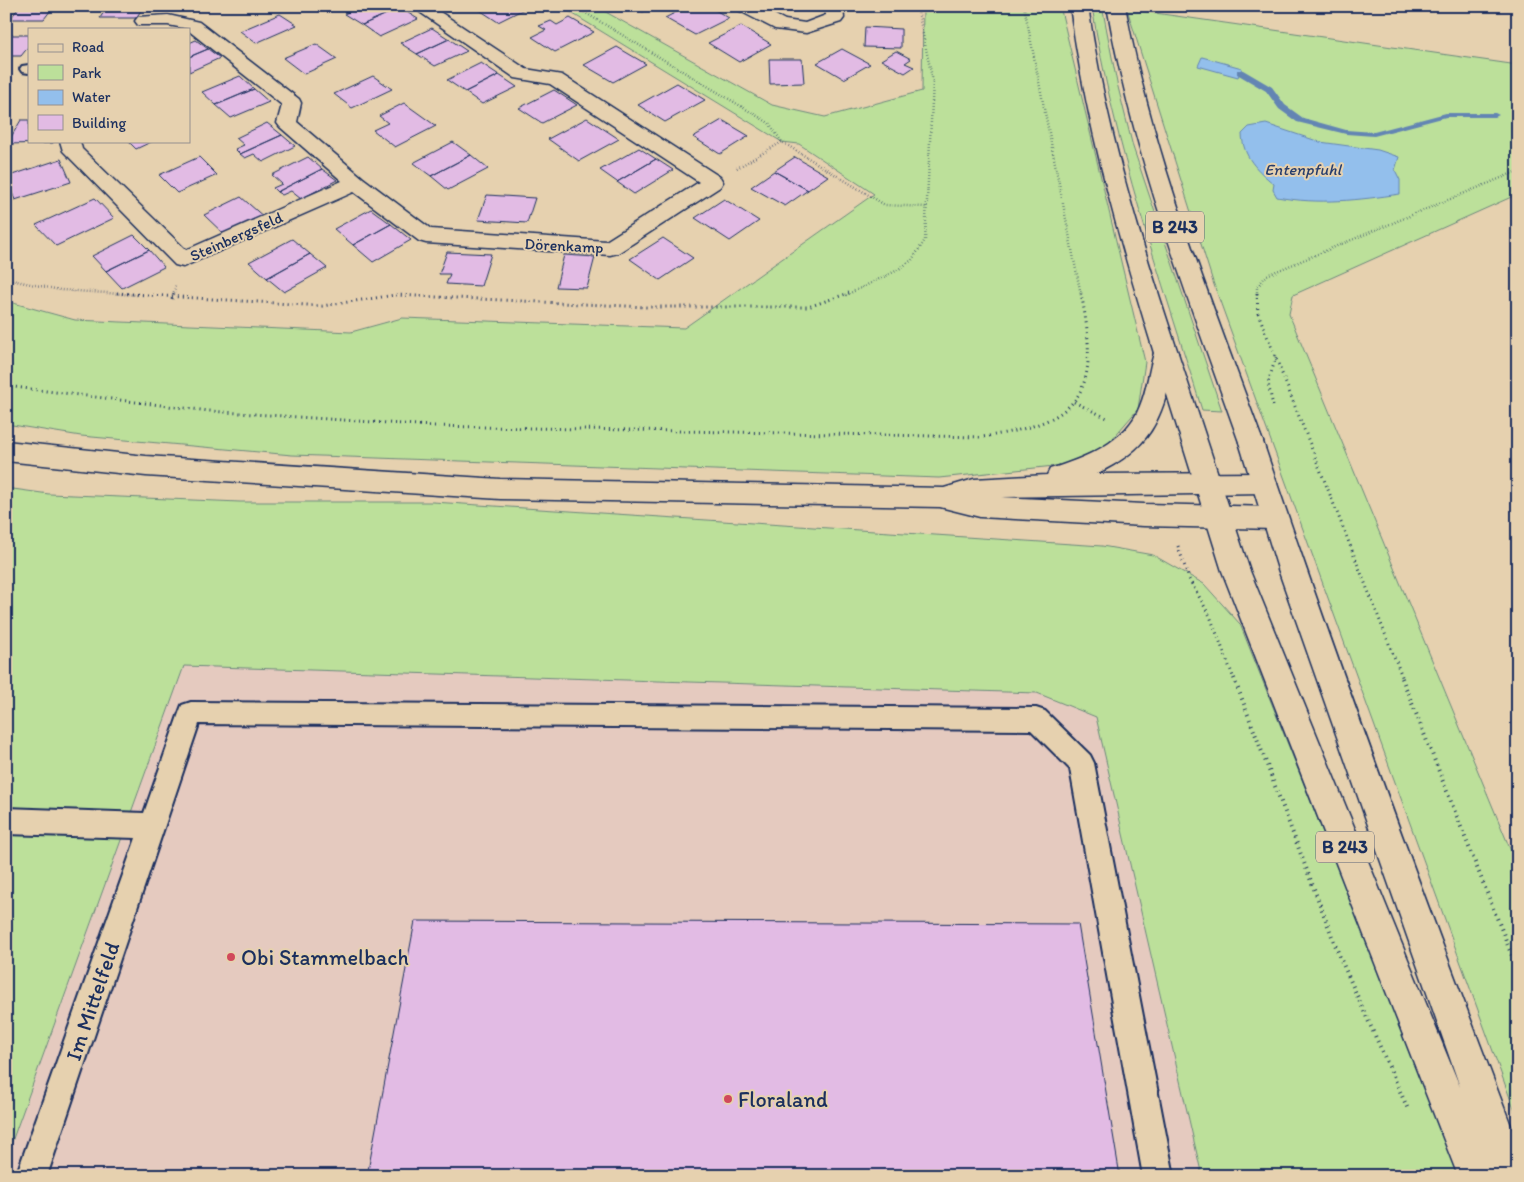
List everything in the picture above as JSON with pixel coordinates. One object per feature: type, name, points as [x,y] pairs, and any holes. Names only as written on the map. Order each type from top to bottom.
[{"type":"main road","points":[[419,6],[521,74],[555,79],[713,182]]},
{"type":"main road","points":[[744,6],[781,24],[806,28],[835,18],[834,6]]},
{"type":"main road","name":"B 243","points":[[1079,6],[1094,99],[1135,254],[1239,580],[1477,1176]]},
{"type":"main road","name":"B 243","points":[[1116,6],[1120,37],[1136,102],[1157,174],[1251,442],[1275,518],[1428,953],[1511,1176]]},
{"type":"main road","name":"Dörenkamp","points":[[145,19],[168,20],[193,26],[201,32],[292,103],[287,123],[356,183],[426,236],[610,248],[713,182]]},
{"type":"main road","name":"Steinbergsfeld","points":[[70,142],[73,151],[183,260],[356,183]]},
{"type":"main road","points":[[1016,485],[1079,472],[1107,459],[1136,432],[1151,411],[1166,353]]},
{"type":"main road","points":[[6,451],[146,466],[500,490],[940,497],[980,506],[1167,516],[1275,518]]},
{"type":"main road","points":[[940,497],[974,489],[1016,485],[1264,483]]},
{"type":"lane","name":"Im Mittelfeld","points":[[31,1176],[190,713],[1036,719],[1081,763],[1160,1176]]},
{"type":"lane","points":[[6,821],[152,826]]},
{"type":"path","points":[[574,6],[769,123],[782,142],[885,205],[926,208]]},
{"type":"path","points":[[6,386],[209,411],[432,426],[982,437],[1017,432],[1051,420],[1074,402],[1088,372],[1089,333],[1024,6]]},
{"type":"path","points":[[713,182],[782,142]]},
{"type":"path","points":[[1518,171],[1266,275],[1257,287],[1258,313],[1518,971]]},
{"type":"path","points":[[1167,516],[1189,578],[1210,616],[1341,960],[1410,1113]]},
{"type":"shaded area","points":[[184,666],[1037,693],[1096,717],[1202,1176],[6,1176],[6,1158]]},
{"type":"green space","points":[[560,6],[595,6],[772,105],[825,117],[922,91],[923,6],[1060,6],[1145,362],[1138,409],[1107,445],[1064,465],[939,478],[292,455],[81,436],[6,424],[6,301],[75,320],[351,332],[402,318],[684,328],[874,194],[799,144],[782,142]]},
{"type":"green space","points":[[1092,6],[1102,6],[1117,83],[1133,147],[1222,411],[1202,410],[1125,159],[1101,58]]},
{"type":"green space","points":[[1127,9],[1518,65],[1518,194],[1293,295],[1289,314],[1518,868],[1518,1120],[1213,282]]},
{"type":"green space","points":[[6,488],[49,494],[240,502],[433,502],[1102,546],[1153,555],[1204,584],[1240,624],[1460,1176],[1202,1176],[1096,717],[1037,693],[184,666],[6,1158]]},
{"type":"water","points":[[1202,57],[1242,68],[1238,77],[1198,66]]},
{"type":"water","name":"Entenpfuhl","points":[[1266,124],[1320,142],[1378,150],[1399,157],[1395,170],[1400,180],[1400,194],[1354,200],[1324,201],[1277,197],[1273,190],[1274,184],[1252,162],[1243,142],[1242,134],[1249,127]]},
{"type":"building","points":[[20,6],[54,6],[44,19],[10,19]]},
{"type":"building","points":[[108,6],[144,6],[136,18],[100,18]]},
{"type":"building","points":[[361,6],[398,6],[400,8],[362,25],[344,14]]},
{"type":"building","points":[[523,6],[526,8],[498,22],[475,7]]},
{"type":"building","points":[[632,6],[655,6],[643,12]]},
{"type":"building","points":[[688,6],[708,6],[729,18],[695,35],[665,18]]},
{"type":"building","points":[[400,8],[418,19],[379,37],[362,25]]},
{"type":"building","points":[[280,14],[297,25],[256,43],[240,31]]},
{"type":"building","points":[[570,18],[594,32],[555,52],[532,37],[546,30],[539,26],[551,21],[557,25]]},
{"type":"building","points":[[741,26],[771,44],[739,62],[708,43]]},
{"type":"building","points":[[865,27],[901,29],[901,48],[864,47]]},
{"type":"building","points":[[432,28],[449,39],[417,54],[400,43]]},
{"type":"building","points":[[6,35],[28,35],[28,47],[21,56],[6,56]]},
{"type":"building","points":[[449,39],[467,51],[435,66],[417,54]]},
{"type":"building","points":[[196,40],[208,49],[190,57],[190,43]]},
{"type":"building","points":[[316,44],[337,59],[304,74],[283,58]]},
{"type":"building","points":[[617,47],[646,64],[613,82],[584,65]]},
{"type":"building","points":[[208,49],[220,58],[190,72],[190,57]]},
{"type":"building","points":[[842,49],[870,64],[844,79],[817,63]]},
{"type":"building","points":[[896,51],[911,59],[905,63],[914,67],[905,73],[881,60]]},
{"type":"building","points":[[769,59],[802,59],[804,83],[770,84]]},
{"type":"building","points":[[481,63],[499,75],[465,92],[447,80]]},
{"type":"building","points":[[499,75],[517,87],[482,104],[465,92]]},
{"type":"building","points":[[240,76],[254,89],[216,105],[202,92]]},
{"type":"building","points":[[373,76],[392,89],[352,108],[334,94]]},
{"type":"building","points":[[677,83],[705,100],[665,122],[638,105]]},
{"type":"building","points":[[254,89],[269,102],[231,118],[216,105]]},
{"type":"building","points":[[554,90],[577,105],[542,123],[519,108]]},
{"type":"building","points":[[404,103],[436,126],[395,147],[373,130],[388,123],[379,116]]},
{"type":"building","points":[[587,118],[619,139],[579,161],[548,139]]},
{"type":"building","points":[[21,120],[28,120],[28,142],[54,142],[53,143],[7,144]]},
{"type":"building","points":[[722,120],[749,136],[720,154],[693,137]]},
{"type":"building","points":[[267,123],[282,135],[240,154],[235,149],[244,145],[236,138]]},
{"type":"building","points":[[282,135],[295,146],[263,162],[254,154],[245,158],[240,154]]},
{"type":"building","points":[[129,142],[151,142],[136,149]]},
{"type":"building","points":[[453,142],[471,155],[431,176],[413,163]]},
{"type":"building","points":[[639,148],[656,159],[617,182],[600,170]]},
{"type":"building","points":[[471,155],[488,169],[448,190],[431,176]]},
{"type":"building","points":[[199,157],[217,175],[177,193],[159,175]]},
{"type":"building","points":[[308,157],[322,169],[277,192],[273,188],[282,184],[272,175]]},
{"type":"building","points":[[795,157],[828,176],[808,190],[774,171]]},
{"type":"building","points":[[61,159],[71,182],[15,200],[6,177]]},
{"type":"building","points":[[656,159],[673,170],[634,194],[617,182]]},
{"type":"building","points":[[322,169],[337,180],[301,199],[291,191],[282,195],[277,192]]},
{"type":"building","points":[[774,171],[808,190],[785,206],[751,187]]},
{"type":"building","points":[[487,195],[535,198],[527,223],[478,220]]},
{"type":"building","points":[[241,197],[265,218],[227,237],[204,215]]},
{"type":"building","points":[[95,198],[114,218],[56,246],[36,225]]},
{"type":"building","points":[[724,199],[759,221],[730,241],[695,218]]},
{"type":"building","points":[[371,209],[391,224],[353,245],[334,229]]},
{"type":"building","points":[[391,224],[411,240],[373,262],[353,245]]},
{"type":"building","points":[[134,235],[149,250],[106,271],[92,256]]},
{"type":"building","points":[[663,238],[693,258],[660,280],[630,259]]},
{"type":"building","points":[[292,239],[310,254],[267,278],[249,262]]},
{"type":"building","points":[[149,250],[164,267],[122,288],[106,271]]},
{"type":"building","points":[[447,252],[491,254],[481,286],[446,284],[450,274],[439,274]]},
{"type":"building","points":[[310,254],[327,268],[284,292],[267,278]]},
{"type":"building","points":[[564,255],[595,257],[587,288],[556,287]]},
{"type":"building","points":[[415,921],[1078,924],[1120,1176],[367,1176]]},
{"type":"waterway","points":[[1240,72],[1269,89],[1282,107],[1300,120],[1346,132],[1374,134],[1446,115],[1495,115]]},
{"type":"place","name":"Obi Stammelbach","points":[[231,957]]},
{"type":"place","name":"Floraland","points":[[728,1099]]}]
